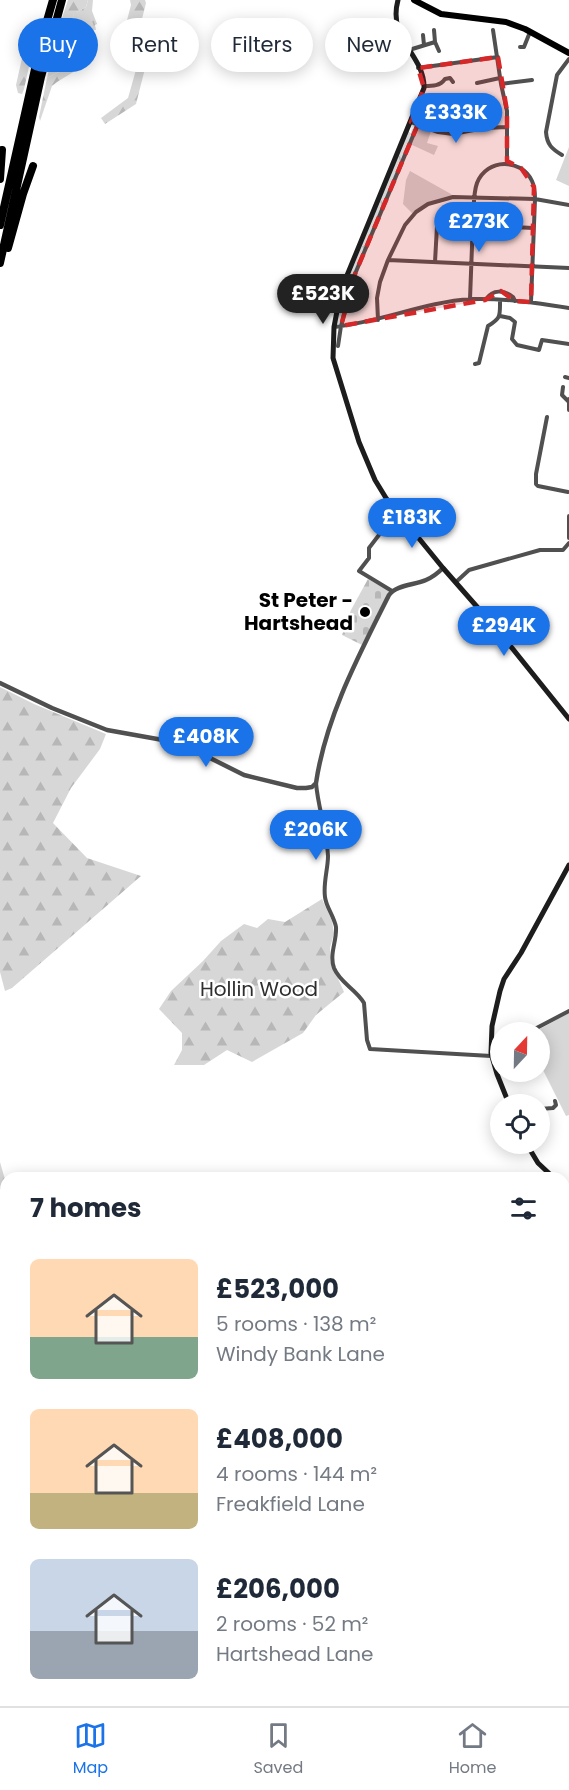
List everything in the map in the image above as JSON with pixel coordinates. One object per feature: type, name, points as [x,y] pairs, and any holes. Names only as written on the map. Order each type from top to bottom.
[{"type":"highway","points":[[0,225],[42,38],[53,0]]},
{"type":"highway","points":[[0,263],[41,77],[62,0]]},
{"type":"highway","points":[[0,179],[2,150]]},
{"type":"highway","points":[[0,272],[33,166]]},
{"type":"main road","points":[[396,18],[395,10],[398,0]]},
{"type":"main road","points":[[414,0],[441,14],[506,22],[531,32],[569,53]]},
{"type":"main road","points":[[412,56],[423,77],[424,86],[411,122],[348,269],[341,290],[333,358],[359,442],[375,480],[399,515],[569,719]]},
{"type":"main road","points":[[493,1022],[502,985],[569,865]]},
{"type":"main road","points":[[533,1154],[548,1172]]},
{"type":"street","points":[[435,30],[435,42],[439,51]]},
{"type":"street","points":[[494,30],[507,111],[507,163]]},
{"type":"street","points":[[523,48],[531,32]]},
{"type":"street","points":[[423,35],[424,45]]},
{"type":"street","points":[[412,49],[435,42]]},
{"type":"street","points":[[418,68],[498,57]]},
{"type":"street","points":[[562,155],[551,148],[546,140],[546,132],[557,75],[569,59]]},
{"type":"street","points":[[424,86],[434,86],[450,78],[453,82]]},
{"type":"street","points":[[477,82],[500,78]]},
{"type":"street","points":[[501,84],[532,80]]},
{"type":"street","points":[[481,109],[483,128]]},
{"type":"street","points":[[411,122],[438,132],[453,134],[483,128],[507,128]]},
{"type":"street","points":[[338,346],[338,326],[355,274],[418,124]]},
{"type":"street","points":[[470,299],[474,197],[477,184],[494,165],[507,163],[521,168],[532,180],[535,200],[531,302]]},
{"type":"street","points":[[378,320],[378,290],[388,260],[399,236],[416,212],[428,204],[453,197],[474,197],[535,200],[569,205]]},
{"type":"street","points":[[473,225],[533,228]]},
{"type":"street","points":[[435,262],[437,226]]},
{"type":"street","points":[[388,260],[569,268]]},
{"type":"street","points":[[485,300],[488,296],[501,291],[513,297],[515,301]]},
{"type":"street","points":[[338,326],[378,320],[470,299],[531,302],[569,309]]},
{"type":"street","points":[[475,364],[479,363],[488,326],[496,322],[500,316],[500,301]]},
{"type":"street","points":[[500,316],[510,318],[515,322],[512,339],[518,345],[539,350],[542,340],[569,344]]},
{"type":"street","points":[[563,387],[561,395],[569,400],[569,410]]},
{"type":"street","points":[[547,417],[536,484],[568,492]]},
{"type":"street","points":[[392,591],[358,571],[369,558],[369,548],[382,531],[399,515]]},
{"type":"street","points":[[569,516],[569,538]]},
{"type":"street","points":[[456,582],[469,570],[540,550],[563,550],[569,543]]},
{"type":"street","points":[[443,568],[425,581],[392,591],[328,728],[316,783],[328,858],[325,899],[336,928],[332,961],[335,971],[343,982],[364,1003],[367,1040],[370,1049],[432,1054],[490,1054]]},
{"type":"street","points":[[0,683],[42,704],[107,730],[174,742],[244,775],[306,788],[317,793]]},
{"type":"street","points":[[306,788],[316,783]]},
{"type":"street","points":[[548,1022],[569,1011]]},
{"type":"street","points":[[550,1108],[557,1105]]},
{"type":"highlighted area","points":[[498,57],[507,111],[507,161],[521,168],[534,187],[531,302],[515,301],[501,291],[485,300],[341,326],[355,274],[418,124],[411,122],[424,88],[418,68]]},
{"type":"green space","points":[[68,0],[88,0],[86,7],[73,12],[74,18],[62,18]]},
{"type":"green space","points":[[88,0],[93,0],[92,11],[95,18],[73,18],[73,12],[86,7]]},
{"type":"green space","points":[[130,0],[145,0],[142,18],[128,18]]},
{"type":"green space","points":[[19,72],[28,72],[22,94],[18,93],[16,85]]},
{"type":"green space","points":[[48,72],[59,72],[47,78]]},
{"type":"green space","points":[[59,72],[73,72],[52,86],[40,121],[39,117],[47,78]]},
{"type":"green space","points":[[135,72],[144,72],[136,104],[105,124],[101,118],[128,98]]},
{"type":"green space","points":[[418,127],[431,131],[427,143],[438,146],[434,155],[410,144]]},
{"type":"green space","points":[[412,129],[415,130],[355,274],[341,326],[334,327],[337,308],[407,131],[411,133]]},
{"type":"green space","points":[[569,147],[569,186],[556,180]]},
{"type":"green space","points":[[410,171],[453,197],[428,204],[414,215],[403,204],[406,180]]},
{"type":"green space","points":[[368,579],[389,591],[362,645],[342,635],[351,610]]},
{"type":"green space","points":[[0,687],[106,734],[100,749],[71,788],[53,823],[87,858],[141,876],[12,988],[5,991],[0,972]]},
{"type":"green space","name":"Hollin Wood","points":[[322,899],[332,921],[334,933],[330,948],[331,963],[344,992],[316,1015],[303,1033],[252,1062],[227,1050],[204,1065],[174,1065],[182,1050],[182,1033],[159,1009],[171,991],[221,941],[244,924],[257,928],[268,919],[285,922]]},
{"type":"green space","points":[[569,1013],[569,1115],[566,1116],[549,1082],[550,1023]]},
{"type":"place","name":"St Peter - Hartshead","points":[[365,612]]}]
